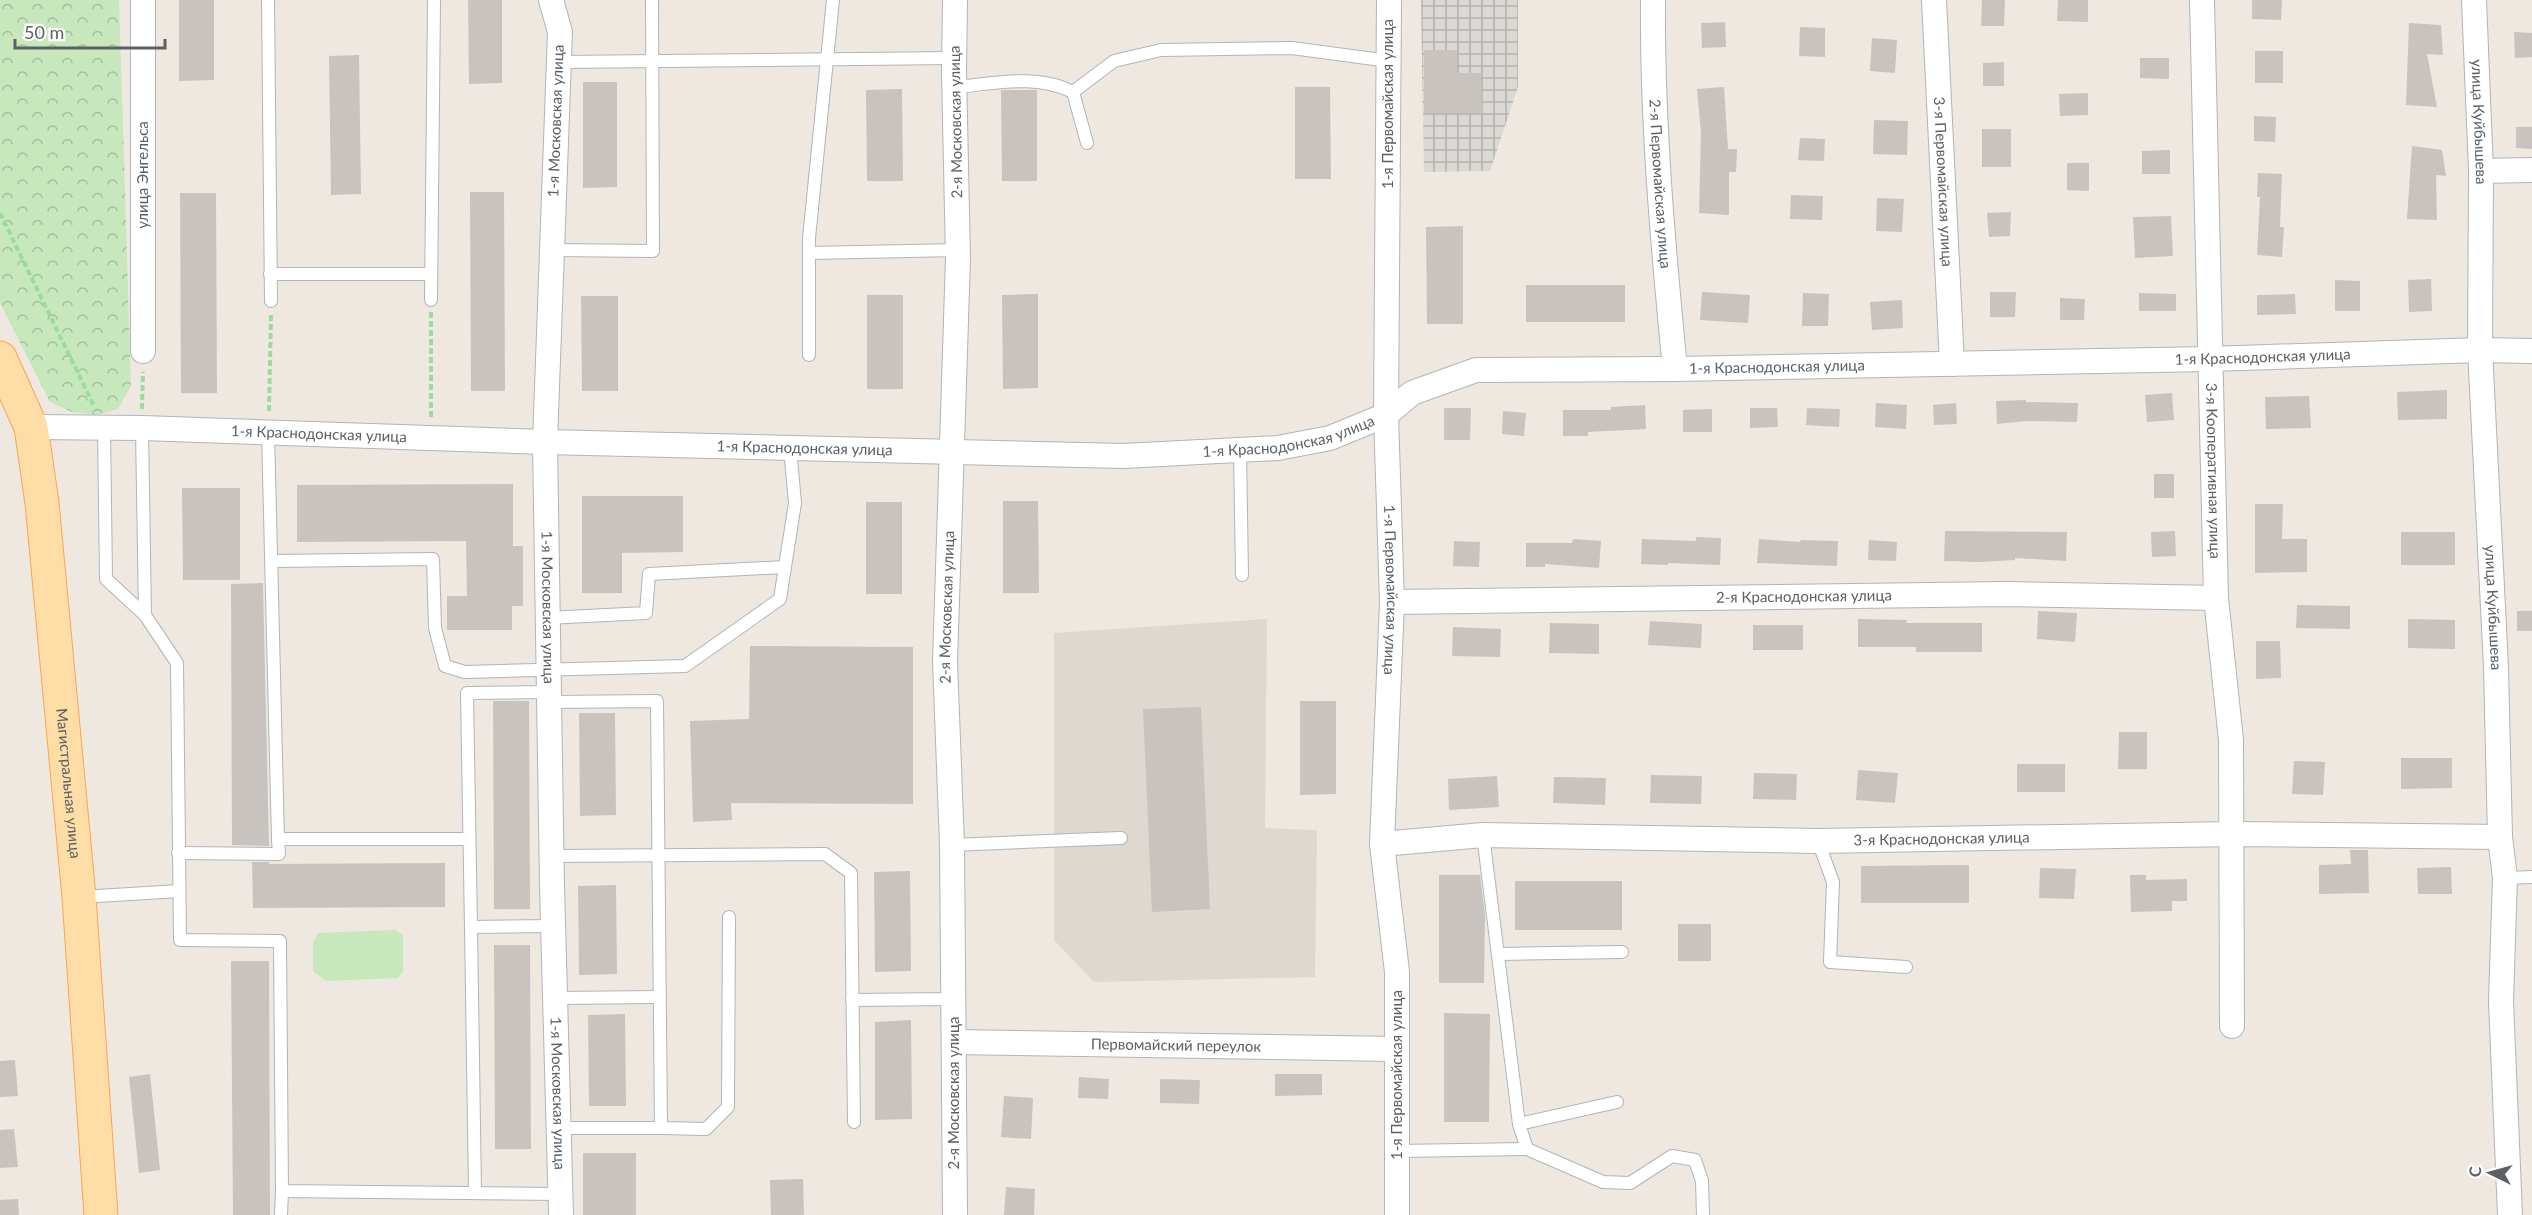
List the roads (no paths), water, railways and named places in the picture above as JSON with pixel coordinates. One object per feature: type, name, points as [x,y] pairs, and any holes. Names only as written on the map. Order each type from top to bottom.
[{"type":"main road","name":"Магистральная улица","points":[[0,358],[31,427],[45,530],[80,897],[101,1215]]},
{"type":"street","name":"улица Энгельса","points":[[143,0],[143,351]]},
{"type":"street","name":"1-я Московская улица","points":[[551,0],[560,32],[544,442],[551,856],[561,1204]]},
{"type":"street","name":"2-я Московская улица","points":[[955,0],[954,87],[958,250],[945,662],[952,845],[955,1215]]},
{"type":"street","name":"1-я Первомайская улица","points":[[1389,0],[1386,415],[1392,602],[1382,844],[1397,972],[1397,1215]]},
{"type":"street","name":"2-я Первомайская улица","points":[[1653,0],[1652,70],[1675,369]]},
{"type":"street","name":"3-я Первомайская улица","points":[[1934,0],[1952,364]]},
{"type":"street","name":"3-я Кооперативная улица","points":[[2202,0],[2216,598],[2231,740],[2232,1026]]},
{"type":"street","name":"улица Куйбышева","points":[[2474,0],[2481,171],[2480,350],[2496,667],[2500,837],[2505,878],[2501,1001],[2510,1215]]},
{"type":"street","points":[[2481,171],[2532,170]]},
{"type":"street","name":"1-я Краснодонская улица","points":[[31,427],[142,428],[544,442],[1124,456],[1278,448],[1330,438],[1386,415],[1412,393],[1476,370],[1675,369],[2209,359],[2480,350],[2532,351]]},
{"type":"street","name":"2-я Краснодонская улица","points":[[1392,602],[2006,594],[2216,598]]},
{"type":"street","name":"3-я Краснодонская улица","points":[[1382,844],[1483,835],[1818,841],[2233,834],[2500,837]]},
{"type":"street","name":"Первомайский переулок","points":[[954,1042],[1397,1049]]},
{"type":"lane","points":[[268,0],[271,301]]},
{"type":"lane","points":[[431,300],[434,0]]},
{"type":"lane","points":[[552,250],[653,251],[652,0]]},
{"type":"lane","points":[[809,356],[809,253],[833,0]]},
{"type":"lane","points":[[1073,92],[1114,61],[1161,50],[1292,48],[1389,61]]},
{"type":"lane","points":[[559,62],[954,58]]},
{"type":"lane","points":[[954,87],[1039,80],[1060,86],[1073,92],[1087,143]]},
{"type":"lane","points":[[809,253],[958,250]]},
{"type":"lane","points":[[270,274],[431,274]]},
{"type":"lane","points":[[104,428],[106,579],[145,615],[177,663],[180,940],[280,941],[281,1215]]},
{"type":"lane","points":[[142,428],[145,615]]},
{"type":"lane","points":[[178,853],[279,854],[268,432]]},
{"type":"lane","points":[[475,1193],[467,693],[549,688],[685,666],[780,599],[795,503],[790,447]]},
{"type":"lane","points":[[1240,450],[1242,575]]},
{"type":"lane","points":[[273,561],[433,559],[435,628],[445,666],[549,688],[657,701],[661,1128]]},
{"type":"lane","points":[[547,618],[646,613],[649,574],[785,567]]},
{"type":"lane","points":[[1483,835],[1519,1124],[1527,1149]]},
{"type":"lane","points":[[952,845],[1121,838]]},
{"type":"lane","points":[[278,839],[469,839]]},
{"type":"lane","points":[[1818,841],[1833,882],[1830,962],[1906,968]]},
{"type":"lane","points":[[551,856],[825,854],[851,873],[854,1122]]},
{"type":"lane","points":[[2505,878],[2532,877]]},
{"type":"lane","points":[[80,897],[179,891]]},
{"type":"lane","points":[[559,1128],[706,1129],[728,1107],[729,917]]},
{"type":"lane","points":[[471,927],[553,926]]},
{"type":"lane","points":[[1499,954],[1622,952]]},
{"type":"lane","points":[[555,998],[660,997]]},
{"type":"lane","points":[[852,1000],[954,999]]},
{"type":"lane","points":[[1519,1124],[1617,1102]]},
{"type":"lane","points":[[1398,1151],[1527,1149],[1603,1182],[1630,1183],[1672,1156],[1695,1160],[1702,1181],[1703,1215]]},
{"type":"lane","points":[[282,1191],[475,1193],[561,1204]]}]
